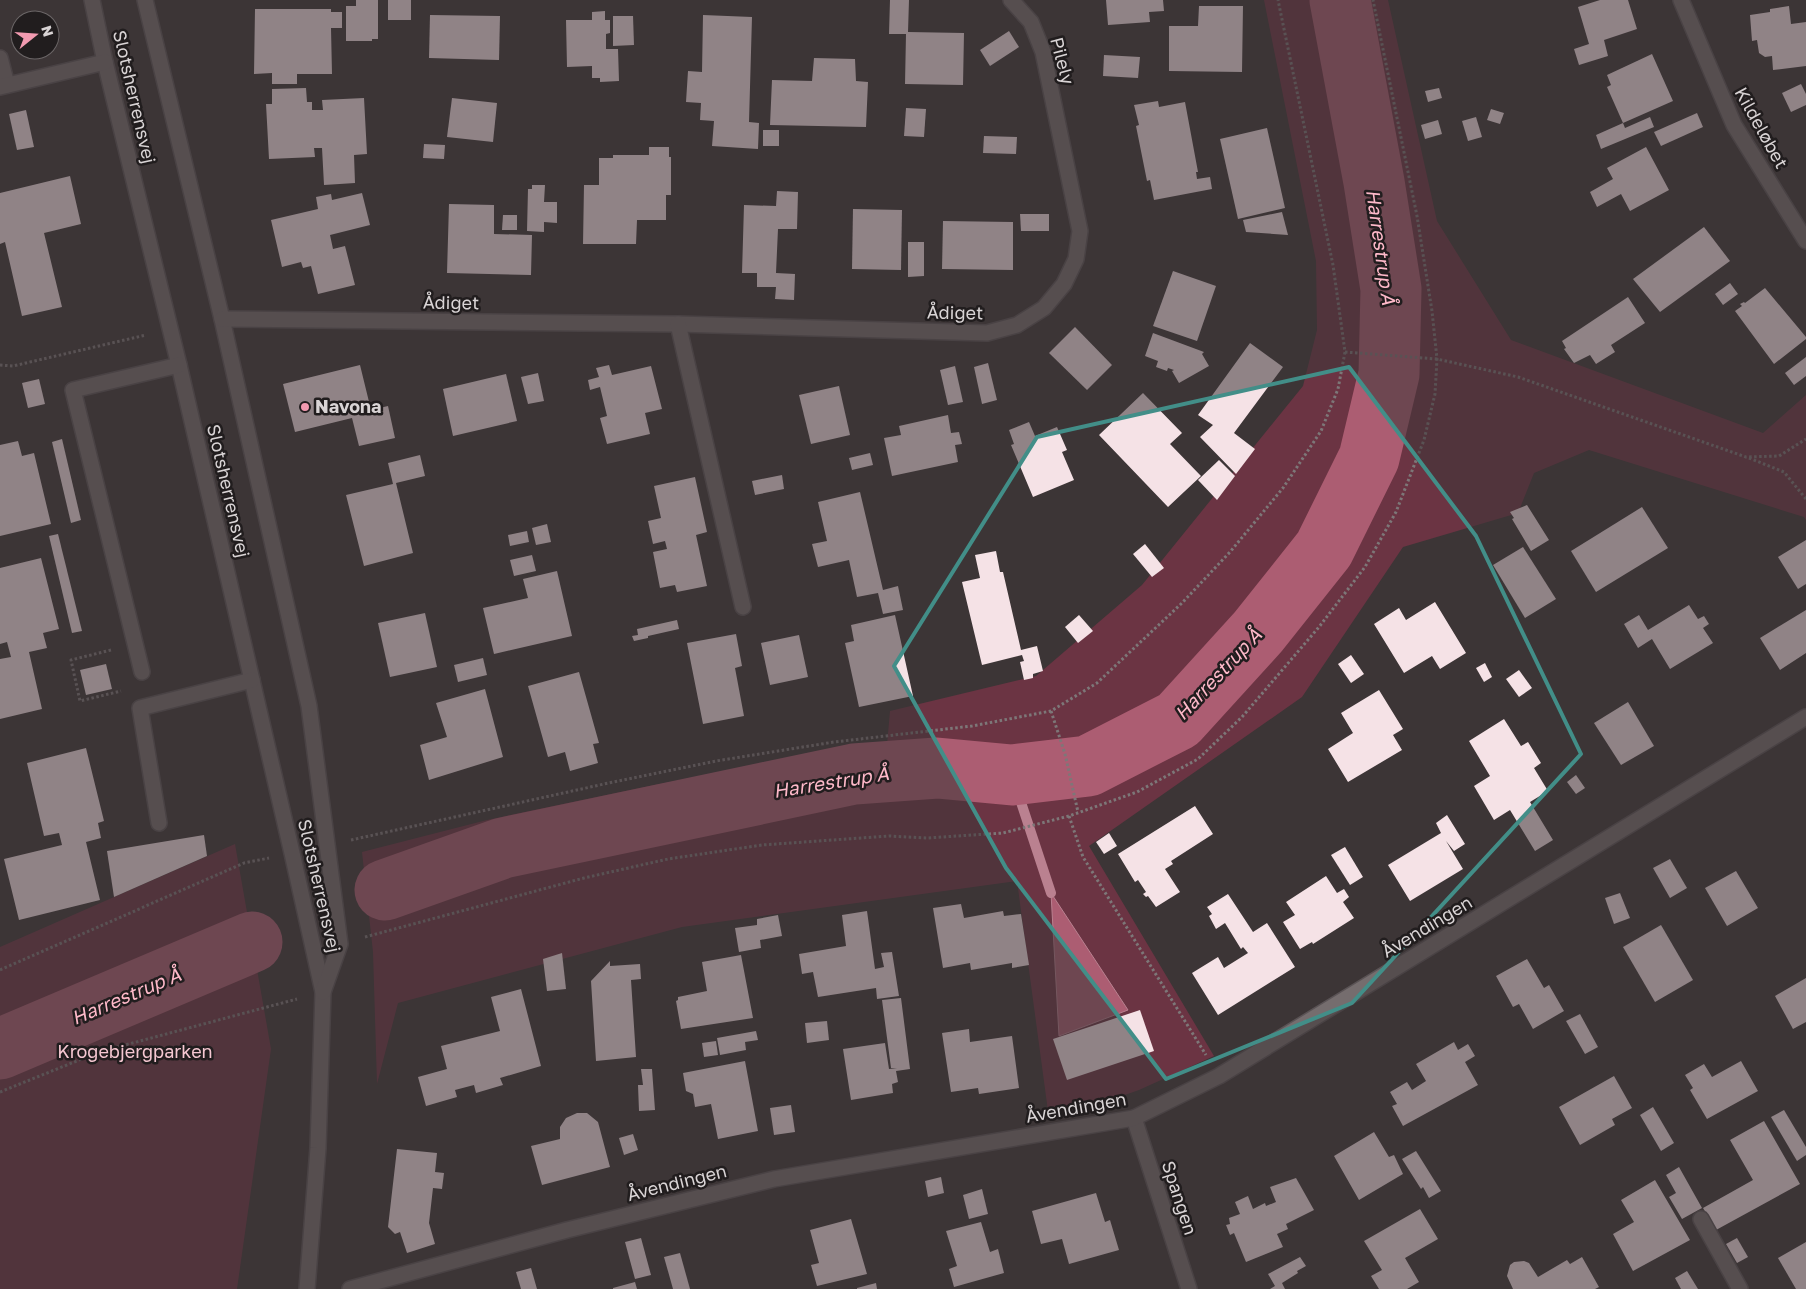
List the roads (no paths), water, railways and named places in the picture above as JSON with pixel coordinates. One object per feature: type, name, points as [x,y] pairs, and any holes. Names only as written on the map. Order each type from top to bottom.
[{"type":"street","name":"Slotsherrensvej","points":[[92,0],[105,62],[171,330],[323,992],[318,1148],[307,1289]]},
{"type":"street","name":"Slotsherrensvej","points":[[145,0],[222,319],[309,706],[340,944],[323,992]]},
{"type":"street","name":"Pilely","points":[[1011,0],[1030,22],[1043,52],[1061,139]]},
{"type":"street","name":"Kildeløbet","points":[[1681,0],[1734,125],[1806,241]]},
{"type":"street","points":[[0,58],[3,86],[105,62]]},
{"type":"street","name":"Ådiget","points":[[222,319],[678,324],[987,333],[1017,325],[1044,308],[1064,284],[1076,259],[1080,231],[1061,139]]},
{"type":"street","points":[[678,324],[743,607]]},
{"type":"street","points":[[142,672],[73,390],[179,365]]},
{"type":"street","points":[[159,824],[140,708],[252,680]]},
{"type":"street","name":"Åvendingen","points":[[350,1289],[567,1230],[774,1179],[1134,1118],[1219,1076],[1806,718]]},
{"type":"street","name":"Spangen","points":[[1134,1118],[1189,1289]]},
{"type":"street","points":[[1701,1219],[1740,1289]]},
{"type":"waterway","name":"Harrestrup Å","points":[[385,890],[503,848],[854,774],[937,768],[1012,775],[1088,766],[1178,720],[1258,632],[1324,549],[1369,458],[1389,374],[1391,289],[1374,182],[1340,0]]},
{"type":"waterway","points":[[1012,775],[1051,893]]},
{"type":"waterway","name":"Harrestrup Å","points":[[0,1049],[252,942]]},
{"type":"place","name":"Navona","points":[[305,407]]},
{"type":"park label","name":"Krogebjergparken","points":[[135,1052]]}]
